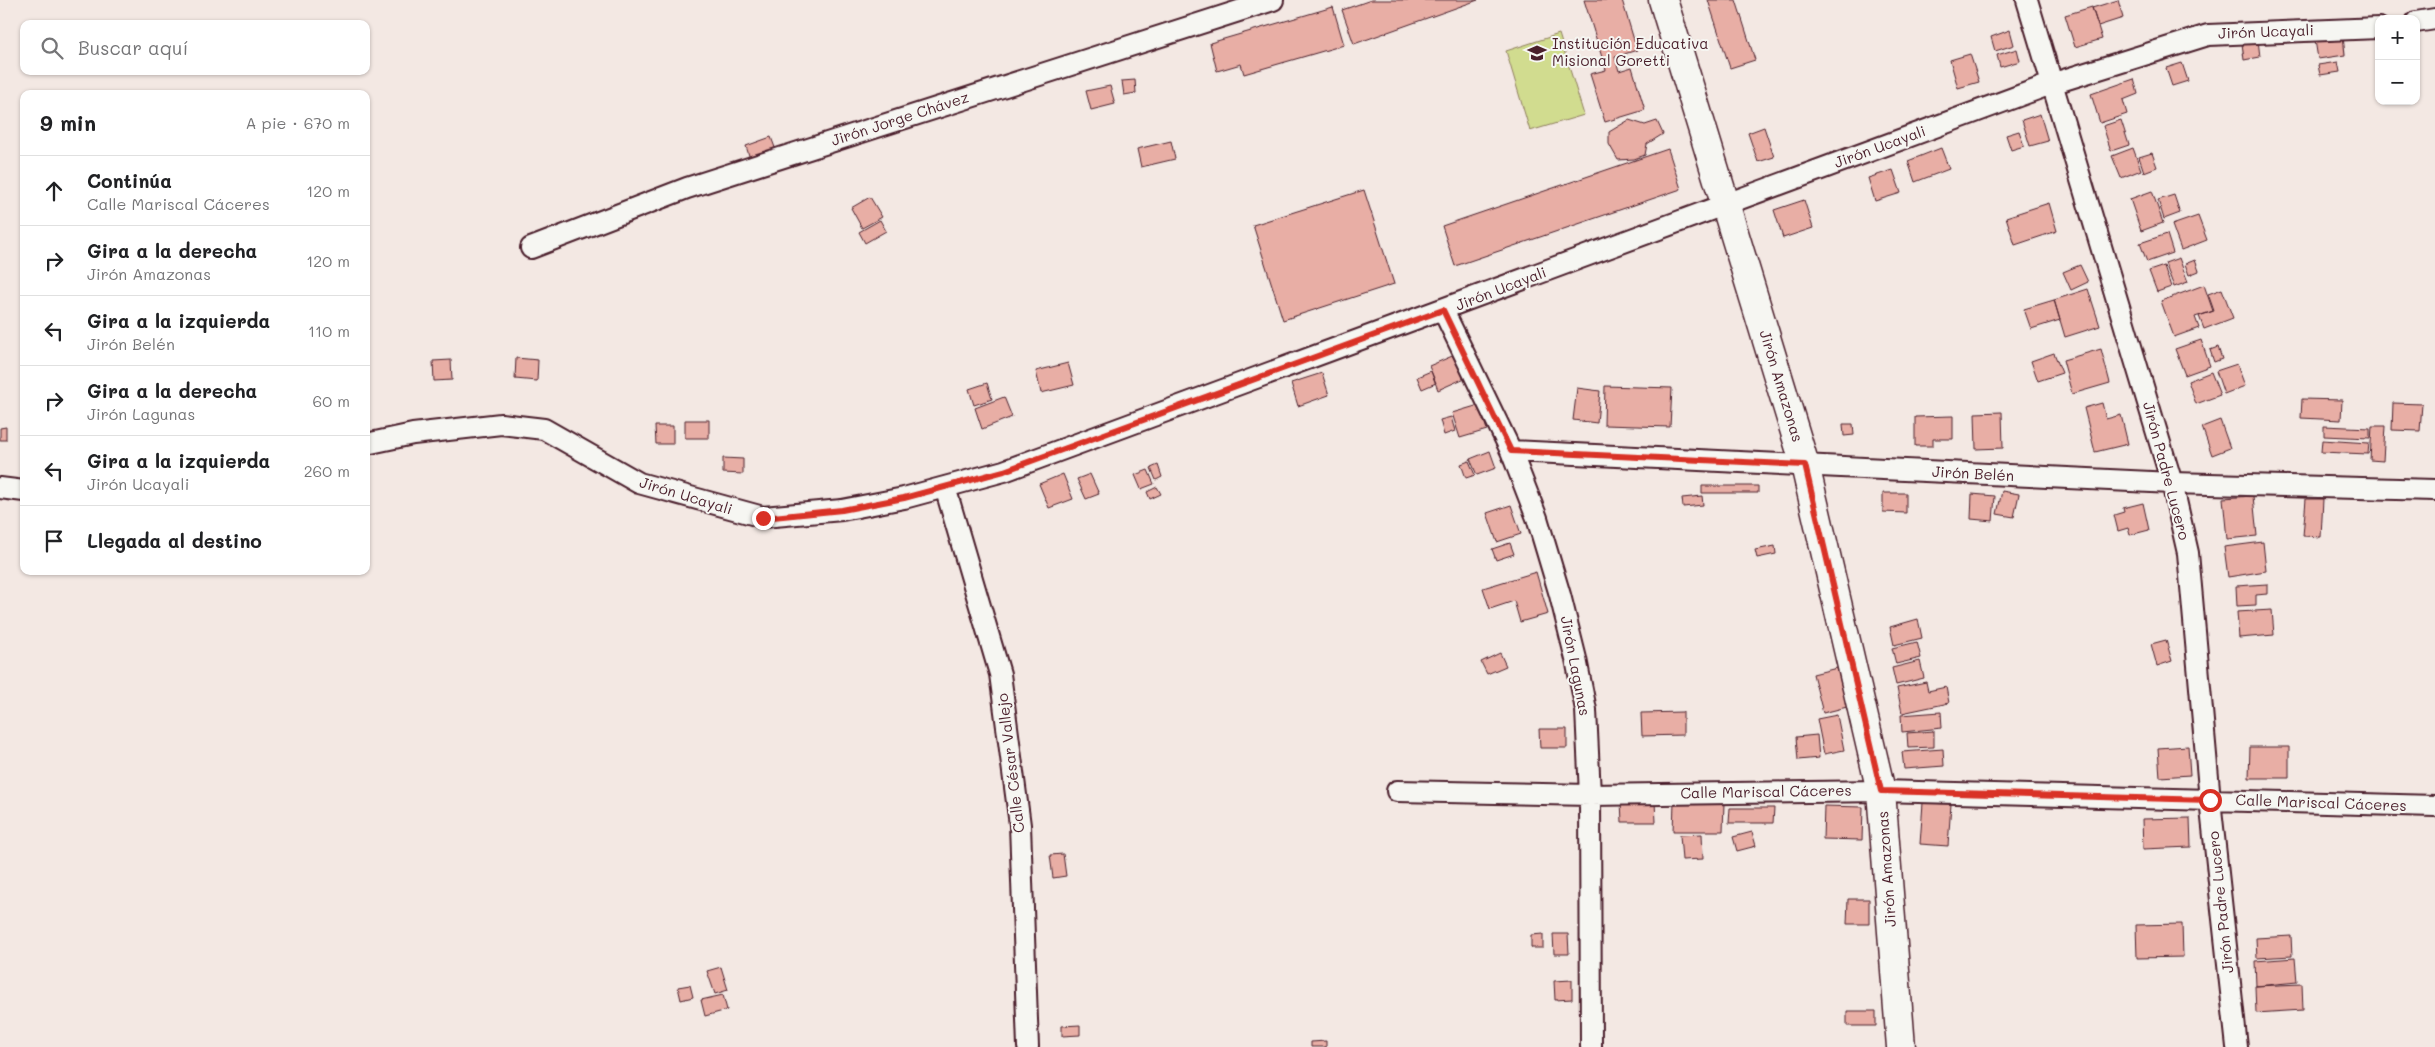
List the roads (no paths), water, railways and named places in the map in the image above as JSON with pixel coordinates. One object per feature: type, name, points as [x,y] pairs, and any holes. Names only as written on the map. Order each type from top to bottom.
[{"type":"street","name":"Jirón Jorge Chávez","points":[[530,248],[687,188],[1272,0]]},
{"type":"street","name":"Jirón Amazonas","points":[[1662,0],[1805,465],[1881,791],[1901,1047]]},
{"type":"street","name":"Jirón Padre Lucero","points":[[2027,0],[2172,484],[2188,554],[2210,800],[2237,1047]]},
{"type":"street","points":[[2420,21],[2435,19]]},
{"type":"street","name":"Jirón Ucayali","points":[[370,443],[413,434],[501,424],[544,429],[639,483],[763,518],[842,510],[904,498],[1004,471],[2051,84],[2208,35],[2375,28]]},
{"type":"street","name":"Jirón Lagunas","points":[[1443,310],[1511,451],[1542,535],[1576,659],[1586,710],[1590,795],[1590,1047]]},
{"type":"street","name":"Jirón Belén","points":[[1511,451],[2172,484],[2435,490]]},
{"type":"street","name":"Calle César Vallejo","points":[[945,487],[1000,674],[1020,825],[1028,1047]]},
{"type":"street","points":[[0,488],[20,490]]},
{"type":"street","name":"Calle Mariscal Cáceres","points":[[1397,791],[1590,795],[1881,791],[2435,806]]},
{"type":"place","name":"Institución Educativa Misional Goretti","points":[[1537,53]]}]
